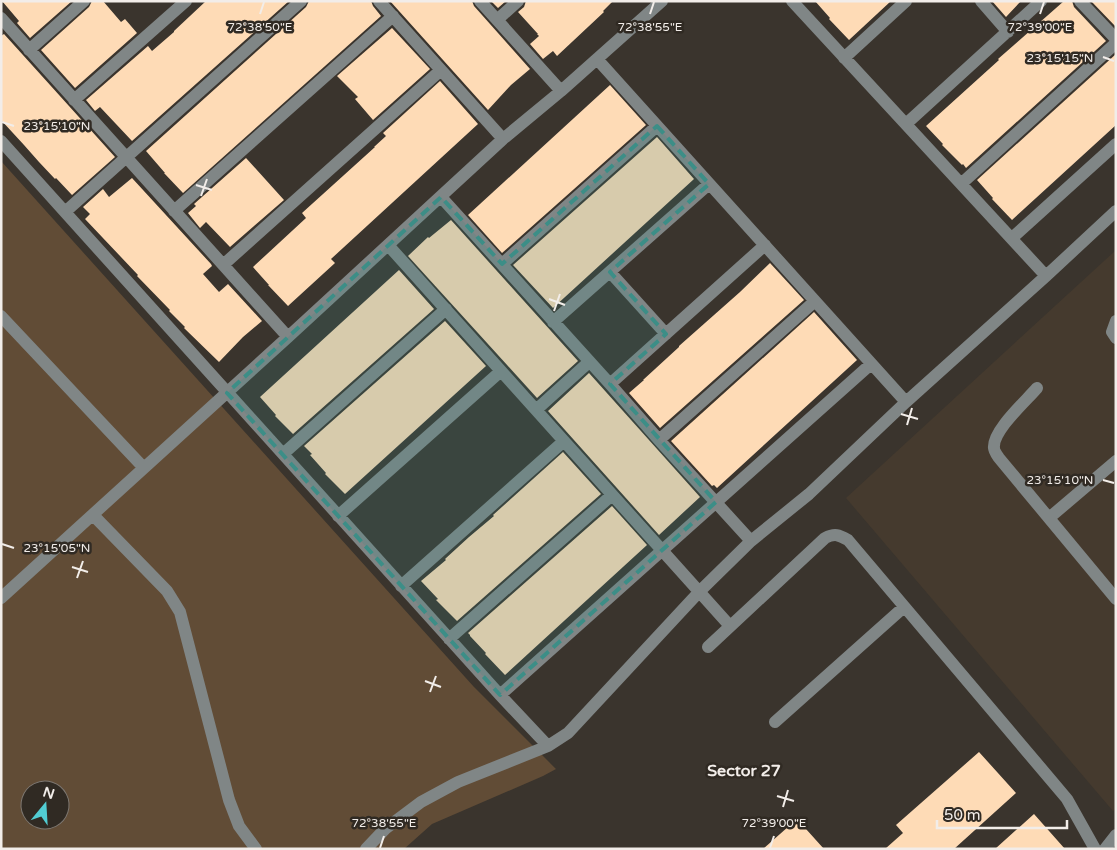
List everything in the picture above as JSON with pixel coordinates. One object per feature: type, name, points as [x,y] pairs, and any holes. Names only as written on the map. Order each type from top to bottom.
[{"type":"street","points":[[29,50],[84,1]]},
{"type":"street","points":[[74,100],[186,1]]},
{"type":"street","points":[[64,212],[301,1]]},
{"type":"street","points":[[379,1],[504,139]]},
{"type":"street","points":[[480,1],[561,91]]},
{"type":"street","points":[[497,20],[518,1]]},
{"type":"street","points":[[1,598],[504,139],[662,1]]},
{"type":"street","points":[[792,1],[1046,276]]},
{"type":"street","points":[[844,58],[906,1]]},
{"type":"street","points":[[981,1],[1008,32]]},
{"type":"street","points":[[906,124],[1041,1]]},
{"type":"street","points":[[1080,1],[1116,39]]},
{"type":"street","points":[[174,211],[393,16]]},
{"type":"street","points":[[1,18],[288,338]]},
{"type":"street","points":[[961,184],[1116,43]]},
{"type":"street","points":[[597,59],[906,402]]},
{"type":"street","points":[[223,265],[441,70]]},
{"type":"street","points":[[502,264],[657,126]]},
{"type":"street","points":[[1,141],[450,640],[548,746]]},
{"type":"street","points":[[1012,238],[1116,144]]},
{"type":"street","points":[[554,322],[709,184]]},
{"type":"street","points":[[441,197],[751,542]]},
{"type":"street","points":[[366,849],[385,829],[422,802],[458,782],[548,746],[568,733],[700,591],[751,542],[809,494],[906,402],[1116,211]]},
{"type":"street","points":[[388,245],[730,626]]},
{"type":"street","points":[[610,384],[765,246]]},
{"type":"street","points":[[610,272],[666,334]]},
{"type":"street","points":[[659,440],[815,301]]},
{"type":"street","points":[[283,454],[446,310]]},
{"type":"street","points":[[1,316],[144,468]]},
{"type":"street","points":[[1116,321],[1112,332],[1116,338]]},
{"type":"street","points":[[536,410],[590,362]]},
{"type":"street","points":[[500,695],[871,364]]},
{"type":"street","points":[[338,516],[501,371]]},
{"type":"street","points":[[1037,388],[1001,428],[994,439],[994,449],[999,458],[1116,599]]},
{"type":"street","points":[[402,586],[564,441]]},
{"type":"street","points":[[1049,518],[1116,461]]},
{"type":"street","points":[[450,640],[612,494]]},
{"type":"street","points":[[93,515],[167,591],[180,612],[230,800],[239,826],[256,849]]},
{"type":"street","points":[[708,647],[825,538],[831,535],[840,535],[848,540],[1067,799],[1095,849]]},
{"type":"street","points":[[775,722],[904,607]]},
{"type":"street","points":[[1105,849],[1116,834]]},
{"type":"highlighted area","points":[[657,126],[709,184],[610,272],[666,334],[610,384],[716,502],[500,695],[227,393],[441,197],[502,264]]},
{"type":"shaded area","points":[[1,161],[474,687],[556,769],[432,824],[404,849],[1,849]]},
{"type":"shaded area","points":[[1116,250],[1116,809],[1113,811],[846,498]]},
{"type":"building","points":[[2,1],[72,1],[30,38]]},
{"type":"building","points":[[92,1],[103,1],[121,22],[125,19],[137,33],[75,88],[41,50],[89,7]]},
{"type":"building","points":[[206,1],[289,1],[132,141],[100,107],[95,111],[86,100],[148,46],[152,51]]},
{"type":"building","points":[[309,1],[371,1],[381,16],[183,193],[146,151],[306,7]]},
{"type":"building","points":[[390,1],[472,1],[474,6],[530,69],[511,85],[488,110]]},
{"type":"building","points":[[491,1],[506,1],[498,8]]},
{"type":"building","points":[[526,1],[613,1],[604,12],[557,56],[553,51],[543,59],[530,44],[539,36],[538,34],[518,12],[524,7]]},
{"type":"building","points":[[815,1],[891,1],[849,40]]},
{"type":"building","points":[[992,1],[1021,1],[1006,17]]},
{"type":"building","points":[[1064,1],[1072,1],[1074,7],[1106,41],[966,168],[942,145],[926,126]]},
{"type":"building","points":[[1091,1],[1116,1],[1116,27]]},
{"type":"building","points":[[392,28],[430,69],[373,120],[355,99],[358,97],[337,76]]},
{"type":"building","points":[[4,34],[115,157],[72,195],[1,120],[1,36]]},
{"type":"building","points":[[1116,54],[1116,125],[1012,220],[977,180]]},
{"type":"building","points":[[440,81],[478,124],[331,259],[335,263],[288,306],[253,267],[306,218],[302,213],[375,147],[386,136],[383,133]]},
{"type":"building","points":[[610,85],[646,125],[502,253],[468,215]]},
{"type":"building","points":[[657,137],[694,179],[553,308],[513,265]]},
{"type":"building","points":[[246,158],[284,200],[230,247],[206,222],[200,228],[188,213],[196,206],[194,204]]},
{"type":"building","points":[[132,178],[211,264],[212,266],[203,274],[219,292],[228,284],[262,321],[243,337],[219,362],[184,328],[170,310],[85,219],[90,214],[83,207],[103,189],[109,197]]},
{"type":"building","points":[[451,220],[578,361],[537,398],[408,256],[428,237]]},
{"type":"building","points":[[770,263],[804,300],[660,428],[629,393]]},
{"type":"building","points":[[399,270],[434,309],[293,434],[260,397]]},
{"type":"building","points":[[814,312],[857,360],[717,488],[714,485],[712,486],[671,441]]},
{"type":"building","points":[[445,321],[486,366],[345,494],[325,474],[310,455],[312,454],[304,446]]},
{"type":"building","points":[[589,373],[700,497],[659,535],[548,411]]},
{"type":"building","points":[[563,452],[601,494],[457,621],[436,600],[438,599],[421,581]]},
{"type":"building","points":[[612,506],[647,545],[505,675],[468,633]]},
{"type":"building","points":[[979,752],[1016,793],[954,849],[885,849],[903,833],[896,825]]},
{"type":"building","points":[[1034,814],[1065,849],[995,849]]},
{"type":"building","points":[[797,819],[824,849],[763,849]]},
{"type":"district","name":"Sector 27","points":[[744,771]]}]
